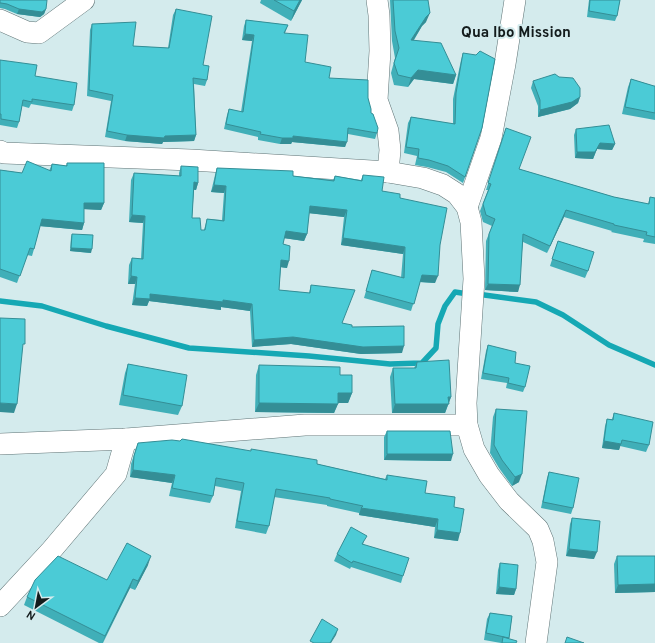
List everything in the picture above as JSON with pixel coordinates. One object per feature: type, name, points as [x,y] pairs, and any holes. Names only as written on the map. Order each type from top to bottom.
[{"type":"street","points":[[0,20],[27,32],[39,33],[84,0]]},
{"type":"street","points":[[377,0],[380,51],[377,100],[388,131],[390,150],[388,172]]},
{"type":"street","points":[[467,207],[491,138],[515,0]]},
{"type":"street","points":[[0,151],[4,153],[191,160],[388,172],[423,178],[443,184],[457,194],[467,207],[471,222],[474,282],[466,403],[467,425],[474,449],[489,475],[509,502],[538,529],[543,541],[547,562],[536,643]]},
{"type":"street","points":[[0,444],[126,439],[305,426],[467,425]]},
{"type":"street","points":[[0,606],[50,552],[116,474],[126,439]]},
{"type":"building","points":[[0,0],[47,0],[46,9],[42,12],[19,9],[0,3]]},
{"type":"building","points":[[274,0],[300,0],[294,11]]},
{"type":"building","points":[[393,0],[428,0],[430,13],[411,40],[441,43],[456,75],[418,70],[411,78],[398,75],[394,63],[399,48],[395,31]]},
{"type":"building","points":[[590,0],[620,0],[617,16],[589,11]]},
{"type":"building","points":[[176,9],[212,16],[203,65],[209,66],[207,80],[193,78],[196,135],[165,136],[164,138],[127,135],[107,131],[113,95],[89,90],[92,24],[136,22],[133,46],[169,48]]},
{"type":"building","points":[[246,20],[288,25],[284,33],[308,35],[305,62],[331,67],[329,78],[368,80],[368,98],[371,113],[373,114],[378,128],[377,133],[348,128],[347,142],[293,136],[293,138],[282,138],[260,134],[261,132],[226,124],[229,109],[243,112],[254,35],[245,34]]},
{"type":"building","points":[[480,51],[495,59],[482,128],[465,177],[448,166],[418,158],[419,149],[406,147],[411,117],[455,124],[456,93],[463,53],[476,55]]},
{"type":"building","points":[[0,60],[37,65],[35,76],[77,83],[74,105],[32,99],[32,102],[23,100],[19,122],[1,119]]},
{"type":"building","points":[[555,74],[559,77],[573,78],[580,88],[580,97],[572,102],[540,110],[540,100],[533,81]]},
{"type":"building","points":[[631,79],[655,86],[655,113],[625,107]]},
{"type":"building","points":[[609,125],[615,144],[600,143],[595,152],[577,152],[576,129]]},
{"type":"building","points":[[506,128],[531,137],[519,169],[614,197],[649,204],[650,197],[655,198],[655,237],[646,235],[647,232],[614,225],[566,210],[550,246],[523,234],[520,285],[488,284],[489,234],[495,219],[486,215],[483,204],[491,184],[488,183]]},
{"type":"building","points":[[27,161],[51,171],[52,164],[67,166],[67,163],[104,163],[104,203],[84,203],[84,223],[42,219],[34,249],[30,248],[20,276],[0,269],[0,170],[22,173]]},
{"type":"building","points":[[181,166],[198,167],[198,183],[194,182],[192,218],[200,218],[201,230],[205,230],[207,219],[224,221],[226,186],[214,185],[217,168],[293,171],[293,176],[334,181],[335,176],[362,181],[363,175],[384,177],[382,191],[400,194],[400,198],[447,208],[440,245],[438,276],[422,275],[414,304],[366,291],[372,270],[404,278],[405,247],[343,238],[347,210],[310,206],[307,234],[286,231],[283,244],[290,246],[289,261],[281,260],[279,290],[310,293],[311,285],[355,290],[342,323],[352,325],[352,327],[404,326],[404,346],[363,347],[293,337],[254,340],[252,304],[150,294],[150,299],[135,298],[137,277],[131,276],[132,258],[143,259],[145,216],[132,215],[134,173],[181,176]]},
{"type":"building","points":[[72,234],[93,235],[92,249],[71,248]]},
{"type":"building","points":[[558,241],[594,252],[588,271],[552,259]]},
{"type":"building","points":[[0,318],[25,319],[25,344],[23,344],[17,404],[0,403]]},
{"type":"building","points":[[488,345],[516,352],[515,363],[530,366],[525,387],[508,383],[509,378],[483,373]]},
{"type":"building","points":[[449,360],[451,397],[448,397],[449,404],[395,404],[393,368],[416,368],[417,362]]},
{"type":"building","points":[[128,364],[187,375],[182,406],[123,395]]},
{"type":"building","points":[[259,365],[340,367],[340,375],[352,375],[352,393],[338,393],[338,404],[259,403]]},
{"type":"building","points":[[496,409],[527,411],[522,474],[515,477],[502,460],[494,445]]},
{"type":"building","points":[[614,413],[653,422],[649,445],[622,440],[621,444],[604,441],[607,419],[613,420]]},
{"type":"building","points":[[387,431],[450,431],[453,454],[387,454]]},
{"type":"building","points":[[182,439],[251,451],[251,449],[317,460],[317,464],[387,480],[387,475],[427,481],[425,493],[455,497],[454,507],[464,509],[460,533],[437,530],[438,519],[361,508],[363,506],[330,498],[276,489],[269,526],[237,521],[244,483],[216,478],[213,496],[172,488],[175,475],[133,470],[134,456],[138,443],[172,440],[180,441]]},
{"type":"building","points":[[549,472],[579,478],[573,508],[543,502]]},
{"type":"building","points":[[572,518],[600,521],[597,552],[569,549]]},
{"type":"building","points":[[351,527],[367,536],[362,544],[409,558],[403,576],[353,561],[352,563],[337,554]]},
{"type":"building","points":[[127,543],[151,556],[138,581],[133,579],[105,636],[27,597],[35,580],[58,556],[107,580]]},
{"type":"building","points":[[617,556],[655,556],[655,584],[618,585]]},
{"type":"building","points":[[500,563],[518,565],[516,589],[499,587]]},
{"type":"building","points":[[490,613],[512,616],[509,638],[486,633]]},
{"type":"building","points":[[322,619],[338,629],[330,643],[314,643],[310,641]]},
{"type":"building","points":[[503,637],[517,641],[516,643],[502,643]]},
{"type":"building","points":[[567,637],[584,643],[565,643]]},
{"type":"waterway","points":[[0,301],[42,306],[106,326],[189,348],[309,356],[390,364],[422,363],[436,348],[438,324],[445,306],[455,292],[468,294]]},
{"type":"waterway","points":[[477,294],[536,302],[563,315],[609,345],[655,365]]},
{"type":"district","name":"Qua Ibo Mission","points":[[516,33]]}]
